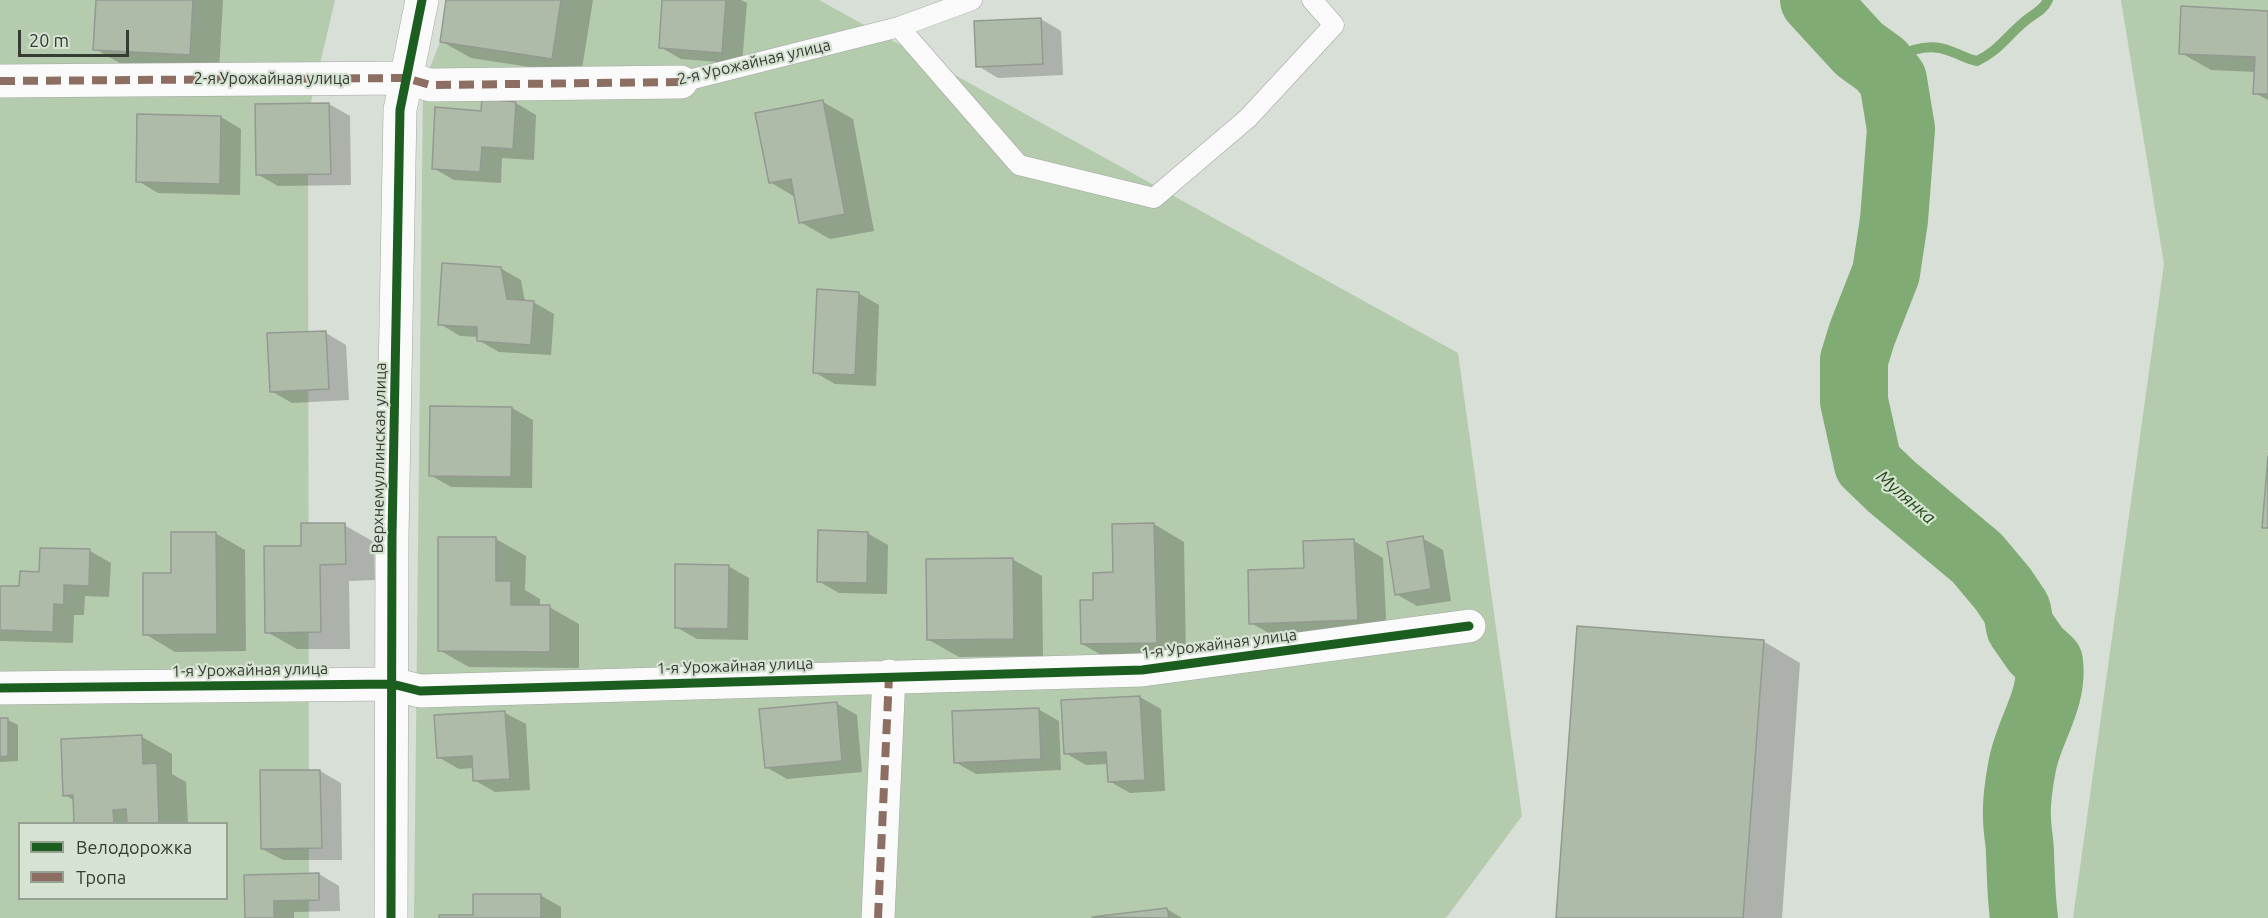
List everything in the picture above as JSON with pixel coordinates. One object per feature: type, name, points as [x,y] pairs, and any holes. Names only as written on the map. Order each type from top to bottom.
[{"type":"street","name":"Верхнемуллинская улица","points":[[391,918],[393,524],[400,110],[422,0]]},
{"type":"street","name":"2-я Урожайная улица","points":[[0,81],[406,78],[430,86],[681,82]]},
{"type":"street","name":"1-я Урожайная улица","points":[[0,688],[392,684],[420,691],[1142,669],[1469,626]]},
{"type":"street","points":[[878,918],[889,676]]},
{"type":"lane","name":"2-я Урожайная улица","points":[[681,82],[899,27],[972,0]]},
{"type":"lane","points":[[899,27],[1019,165],[1154,198],[1248,118],[1334,25],[1312,0]]},
{"type":"green space","points":[[0,0],[335,0],[308,115],[309,918],[0,918]]},
{"type":"green space","points":[[446,0],[819,0],[1458,353],[1522,816],[1446,918],[414,918],[423,85],[440,42]]},
{"type":"green space","points":[[2121,0],[2268,0],[2268,918],[2073,918],[2164,264]]},
{"type":"building","points":[[96,0],[193,0],[190,55],[93,50]]},
{"type":"building","points":[[446,0],[561,0],[552,59],[440,42]]},
{"type":"building","points":[[662,0],[726,0],[722,53],[659,48]]},
{"type":"building","points":[[2181,6],[2268,11],[2268,94],[2253,94],[2255,57],[2179,54]]},
{"type":"building","points":[[1041,18],[1043,64],[976,67],[974,21]]},
{"type":"building","points":[[482,99],[516,102],[513,149],[482,147],[480,172],[432,169],[435,107],[481,111]]},
{"type":"building","points":[[823,100],[845,214],[799,223],[791,179],[769,183],[755,113]]},
{"type":"building","points":[[329,103],[331,174],[256,175],[255,104]]},
{"type":"building","points":[[137,114],[221,116],[220,184],[136,182]]},
{"type":"building","points":[[442,263],[501,267],[507,299],[534,301],[531,345],[477,341],[477,327],[438,325]]},
{"type":"building","points":[[817,289],[859,292],[855,375],[813,373]]},
{"type":"building","points":[[326,331],[329,389],[270,392],[267,333]]},
{"type":"building","points":[[430,406],[512,407],[511,477],[429,476]]},
{"type":"building","points":[[2268,456],[2268,528],[2262,528]]},
{"type":"building","points":[[301,523],[345,523],[346,564],[320,565],[321,632],[265,633],[264,546],[301,546]]},
{"type":"building","points":[[1154,523],[1157,643],[1081,644],[1080,600],[1093,600],[1093,573],[1113,572],[1112,524]]},
{"type":"building","points":[[818,530],[868,532],[867,583],[817,582]]},
{"type":"building","points":[[171,532],[216,532],[217,634],[143,635],[143,573],[171,573]]},
{"type":"building","points":[[1423,536],[1431,589],[1395,595],[1387,542]]},
{"type":"building","points":[[438,537],[496,537],[496,581],[511,581],[511,605],[550,605],[550,652],[438,651]]},
{"type":"building","points":[[1354,539],[1358,620],[1249,624],[1248,570],[1304,568],[1303,541]]},
{"type":"building","points":[[40,548],[90,549],[89,586],[64,585],[64,605],[54,604],[53,632],[0,630],[0,586],[19,586],[20,571],[39,572]]},
{"type":"building","points":[[1013,558],[1014,639],[927,640],[926,559]]},
{"type":"building","points":[[675,564],[729,565],[728,629],[675,628]]},
{"type":"building","points":[[1577,626],[1764,640],[1743,918],[1556,918]]},
{"type":"building","points":[[1140,696],[1145,780],[1108,782],[1106,752],[1064,754],[1061,700]]},
{"type":"building","points":[[837,702],[842,761],[765,768],[759,709]]},
{"type":"building","points":[[1039,708],[1041,759],[954,763],[952,711]]},
{"type":"building","points":[[505,711],[510,779],[473,781],[472,756],[437,758],[434,715]]},
{"type":"building","points":[[0,718],[8,718],[8,756],[0,757]]},
{"type":"building","points":[[142,735],[143,764],[157,763],[159,822],[127,822],[126,809],[113,810],[114,822],[74,822],[73,795],[63,796],[61,739]]},
{"type":"building","points":[[260,770],[320,770],[322,848],[261,849]]},
{"type":"building","points":[[319,873],[319,900],[274,901],[274,918],[245,918],[244,875]]},
{"type":"building","points":[[473,894],[541,894],[541,918],[439,918],[439,915],[473,915]]},
{"type":"building","points":[[1167,908],[1169,918],[1092,917]]},
{"type":"waterway","name":"Мулянка","points":[[1814,0],[1859,49],[1881,65],[1893,80],[1901,129],[1894,220],[1886,273],[1854,360],[1854,401],[1868,464],[1977,558],[2017,610],[2020,627],[2036,650],[2049,662],[2048,689],[2025,754],[2017,799],[2024,918]]},
{"type":"waterway","points":[[1881,65],[1914,50],[1932,47],[1977,61],[2041,10],[2048,0]]},
{"type":"marked path","points":[[0,81],[406,78],[430,85],[681,82]]},
{"type":"marked path","points":[[878,918],[889,676]]},
{"type":"cycle path","points":[[391,918],[392,536],[400,110],[422,0]]},
{"type":"cycle path","points":[[0,688],[392,684],[420,691],[1142,670],[1469,626]]}]
